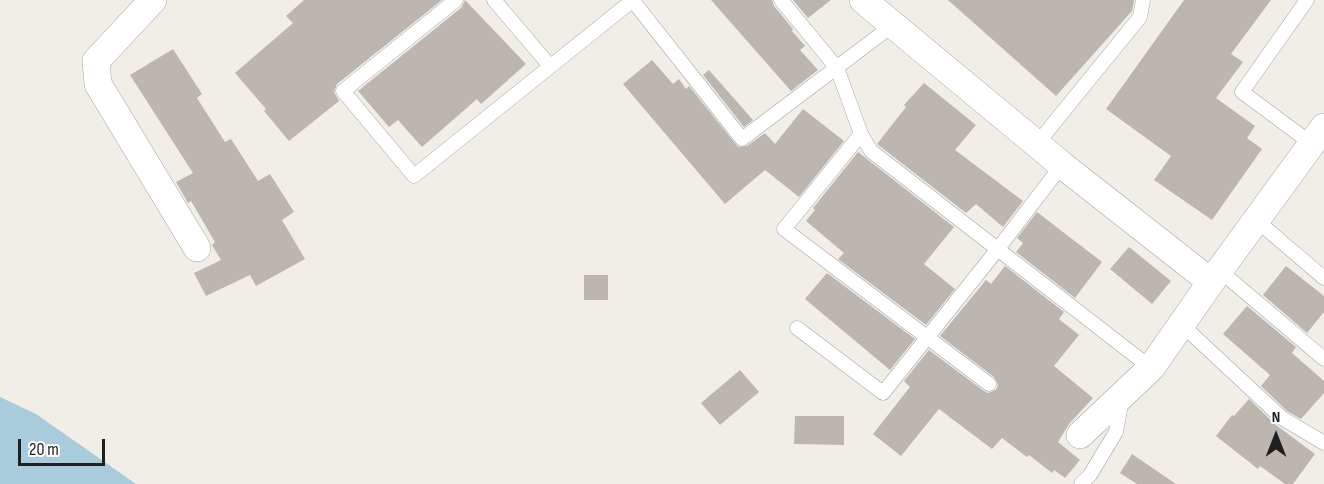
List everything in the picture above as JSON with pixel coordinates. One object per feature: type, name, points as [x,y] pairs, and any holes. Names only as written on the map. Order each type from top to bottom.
[{"type":"street","points":[[153,0],[96,61],[98,84],[197,248]]},
{"type":"street","points":[[863,0],[1036,145],[1215,276]]},
{"type":"street","points":[[1080,435],[1151,368],[1215,276],[1318,136]]},
{"type":"lane","points":[[456,0],[343,91],[414,176],[633,0],[742,139],[893,25]]},
{"type":"lane","points":[[494,0],[550,66]]},
{"type":"lane","points":[[781,0],[837,68],[861,134],[871,151],[1151,368]]},
{"type":"lane","points":[[1036,145],[1140,17],[1143,0]]},
{"type":"lane","points":[[1307,0],[1242,92],[1318,136]]},
{"type":"lane","points":[[861,134],[784,229],[989,384]]},
{"type":"lane","points":[[798,328],[883,393],[1062,165]]},
{"type":"lane","points":[[1256,220],[1324,278]]},
{"type":"lane","points":[[1215,276],[1324,359]]},
{"type":"lane","points":[[1181,324],[1282,418],[1324,443]]},
{"type":"lane","points":[[1080,484],[1090,475],[1116,432],[1122,395]]},
{"type":"water","points":[[0,397],[36,414],[136,484],[0,484]]},
{"type":"building","points":[[304,0],[442,0],[337,84],[334,92],[339,101],[289,141],[264,111],[266,109],[235,73],[293,23],[286,16]]},
{"type":"building","points":[[465,0],[526,64],[481,104],[477,99],[422,147],[398,120],[389,127],[358,91],[462,7]]},
{"type":"building","points":[[711,0],[772,0],[774,6],[805,46],[800,50],[818,70],[791,91]]},
{"type":"building","points":[[793,0],[831,0],[808,18]]},
{"type":"building","points":[[948,0],[1134,0],[1132,11],[1056,96]]},
{"type":"building","points":[[1184,0],[1271,0],[1231,54],[1243,62],[1216,98],[1255,126],[1247,138],[1262,149],[1212,220],[1154,180],[1171,156],[1106,109]]},
{"type":"building","points":[[173,49],[202,94],[197,98],[225,142],[231,139],[258,181],[270,174],[294,212],[282,220],[305,259],[256,286],[250,275],[206,296],[194,273],[221,260],[212,245],[215,242],[191,201],[188,203],[176,182],[193,173],[130,75]]},
{"type":"building","points":[[652,60],[673,84],[679,79],[686,89],[689,86],[738,147],[747,146],[765,133],[775,144],[803,109],[844,141],[799,197],[765,170],[725,204],[623,84]]},
{"type":"building","points":[[709,70],[753,120],[744,127],[703,75]]},
{"type":"building","points":[[924,83],[976,125],[955,150],[1023,201],[1003,227],[976,204],[966,213],[877,144],[906,107],[904,105]]},
{"type":"building","points":[[858,152],[954,227],[924,264],[955,289],[926,325],[838,259],[844,253],[806,221],[815,210],[813,208]]},
{"type":"building","points":[[1037,212],[1102,262],[1075,298],[1016,252],[1023,243],[1017,238]]},
{"type":"building","points":[[1129,247],[1171,281],[1152,304],[1110,269]]},
{"type":"building","points":[[1005,266],[1064,312],[1059,319],[1079,335],[1054,366],[1093,398],[1069,424],[1058,442],[1080,460],[1065,478],[1054,470],[1052,473],[1002,438],[992,449],[939,409],[901,456],[873,434],[910,387],[904,381],[929,350],[984,391],[988,393],[996,390],[998,385],[994,377],[940,336],[986,280],[991,284]]},
{"type":"building","points":[[1286,266],[1324,296],[1324,312],[1307,333],[1263,295]]},
{"type":"building","points":[[827,273],[915,339],[890,370],[805,299]]},
{"type":"building","points":[[584,275],[608,275],[608,300],[584,300]]},
{"type":"building","points":[[1247,306],[1296,347],[1292,353],[1324,381],[1324,393],[1301,419],[1287,411],[1261,386],[1270,375],[1223,334]]},
{"type":"building","points":[[740,370],[759,392],[720,425],[701,403]]},
{"type":"building","points":[[1249,399],[1276,425],[1315,454],[1293,484],[1285,484],[1260,466],[1258,469],[1216,436],[1232,415],[1234,416]]},
{"type":"building","points":[[795,416],[844,416],[844,445],[794,444]]},
{"type":"building","points":[[1132,454],[1176,484],[1137,484],[1120,473]]}]
